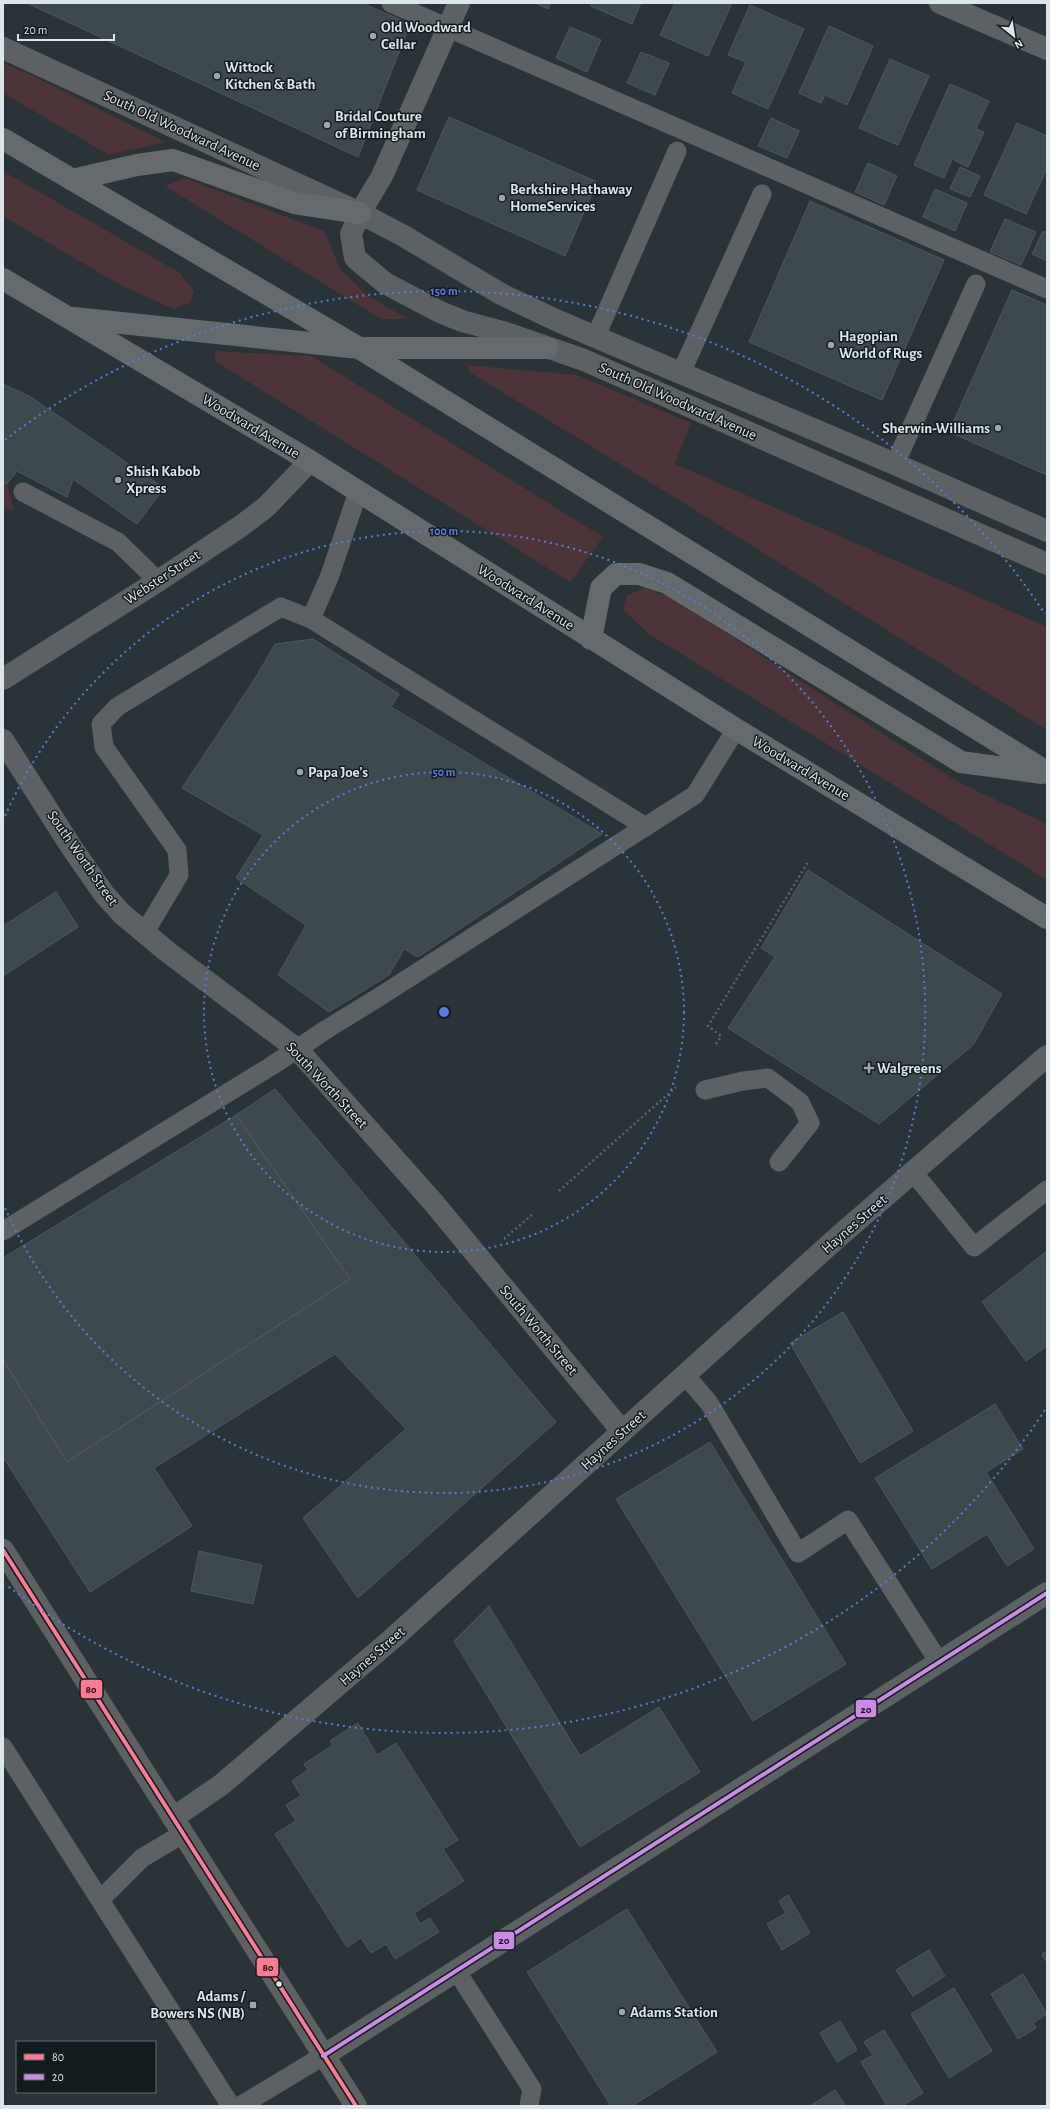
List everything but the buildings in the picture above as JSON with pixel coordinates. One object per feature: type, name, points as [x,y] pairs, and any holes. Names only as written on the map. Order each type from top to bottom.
[{"type":"main road","points":[[3,139],[359,348],[1047,773]]},
{"type":"main road","points":[[72,180],[137,165],[173,160],[294,203],[360,212]]},
{"type":"main road","name":"Woodward Avenue","points":[[3,279],[310,461],[736,729],[1047,918]]},
{"type":"main road","points":[[67,317],[359,348],[547,348]]},
{"type":"main road","points":[[591,639],[602,588],[616,574],[639,574],[667,582],[961,762],[1047,773]]},
{"type":"street","points":[[360,212],[382,176],[459,3]]},
{"type":"street","points":[[940,3],[1047,49]]},
{"type":"street","name":"South Old Woodward Avenue","points":[[3,48],[360,212],[402,235],[501,294],[681,373],[896,464],[1047,532]]},
{"type":"street","name":"South Old Woodward Avenue","points":[[360,212],[352,234],[355,258],[385,284],[462,321],[503,332],[584,360],[1047,564]]},
{"type":"street","name":"Webster Street","points":[[3,679],[158,581],[266,507],[310,461]]},
{"type":"street","name":"South Worth Street","points":[[3,740],[72,848],[104,894],[122,914],[297,1049],[433,1202],[622,1431]]},
{"type":"street","name":"Haynes Street","points":[[178,1825],[221,1786],[392,1639],[838,1237],[1047,1056]]},
{"type":"street","points":[[3,1550],[356,2106]]},
{"type":"street","points":[[324,2056],[456,1970],[844,1724],[1047,1593]]},
{"type":"lane","points":[[390,3],[1047,289]]},
{"type":"lane","points":[[596,336],[677,150]]},
{"type":"lane","points":[[681,373],[762,194]]},
{"type":"lane","points":[[896,464],[976,284]]},
{"type":"lane","points":[[23,492],[118,542],[158,581]]},
{"type":"lane","points":[[311,619],[330,575],[358,492]]},
{"type":"lane","points":[[145,932],[179,875],[177,850],[104,747],[101,724],[117,707],[281,607],[311,619],[646,827]]},
{"type":"lane","points":[[3,1231],[297,1049],[694,795],[736,729]]},
{"type":"lane","points":[[705,1090],[743,1080],[768,1078],[800,1102],[810,1123],[779,1162]]},
{"type":"lane","points":[[914,1172],[974,1247],[1047,1190]]},
{"type":"lane","points":[[685,1375],[709,1403],[798,1553],[848,1520],[939,1662]]},
{"type":"lane","points":[[3,1747],[231,2106]]},
{"type":"lane","points":[[100,1900],[178,1825]]},
{"type":"lane","points":[[456,1970],[532,2089],[529,2106]]},
{"type":"lane","points":[[240,2106],[324,2056]]},
{"type":"path","points":[[716,1044],[722,1036],[708,1026],[808,862]]},
{"type":"path","points":[[559,1190],[676,1087]]},
{"type":"path","points":[[504,1239],[533,1214]]},
{"type":"shaded area","points":[[3,63],[25,72],[165,142],[109,155],[3,93]]},
{"type":"shaded area","points":[[3,171],[180,273],[194,291],[190,303],[174,309],[120,285],[3,216]]},
{"type":"shaded area","points":[[184,178],[324,231],[341,270],[368,296],[408,319],[381,319],[165,186]]},
{"type":"shaded area","points":[[215,351],[311,356],[603,537],[570,582],[215,361]]},
{"type":"shaded area","points":[[467,365],[577,375],[691,423],[675,464],[1047,627],[1047,730],[679,500],[471,373]]},
{"type":"shaded area","points":[[3,483],[7,484],[14,511],[3,507]]},
{"type":"shaded area","points":[[645,588],[672,598],[958,782],[1047,824],[1047,880],[649,634],[623,610],[627,595]]},
{"type":"transit line","name":"80","points":[[3,1550],[356,2106]]},
{"type":"transit line","name":"20","points":[[323,2056],[1047,1593]]},
{"type":"place","name":"Old Woodward Cellar","points":[[373,36]]},
{"type":"place","name":"Wittock Kitchen & Bath","points":[[217,76]]},
{"type":"place","name":"Bridal Couture of Birmingham","points":[[327,125]]},
{"type":"place","name":"Berkshire Hathaway HomeServices","points":[[502,198]]},
{"type":"place","name":"Hagopian World of Rugs","points":[[831,345]]},
{"type":"place","name":"Sherwin-Williams","points":[[998,428]]},
{"type":"place","name":"Shish Kabob Xpress","points":[[118,480]]},
{"type":"place","name":"Papa Joe's","points":[[300,772]]},
{"type":"place","name":"Walgreens","points":[[869,1068]]},
{"type":"place","name":"Adams / Bowers NS (NB)","points":[[253,2005]]},
{"type":"place","name":"Adams Station","points":[[622,2012]]}]
